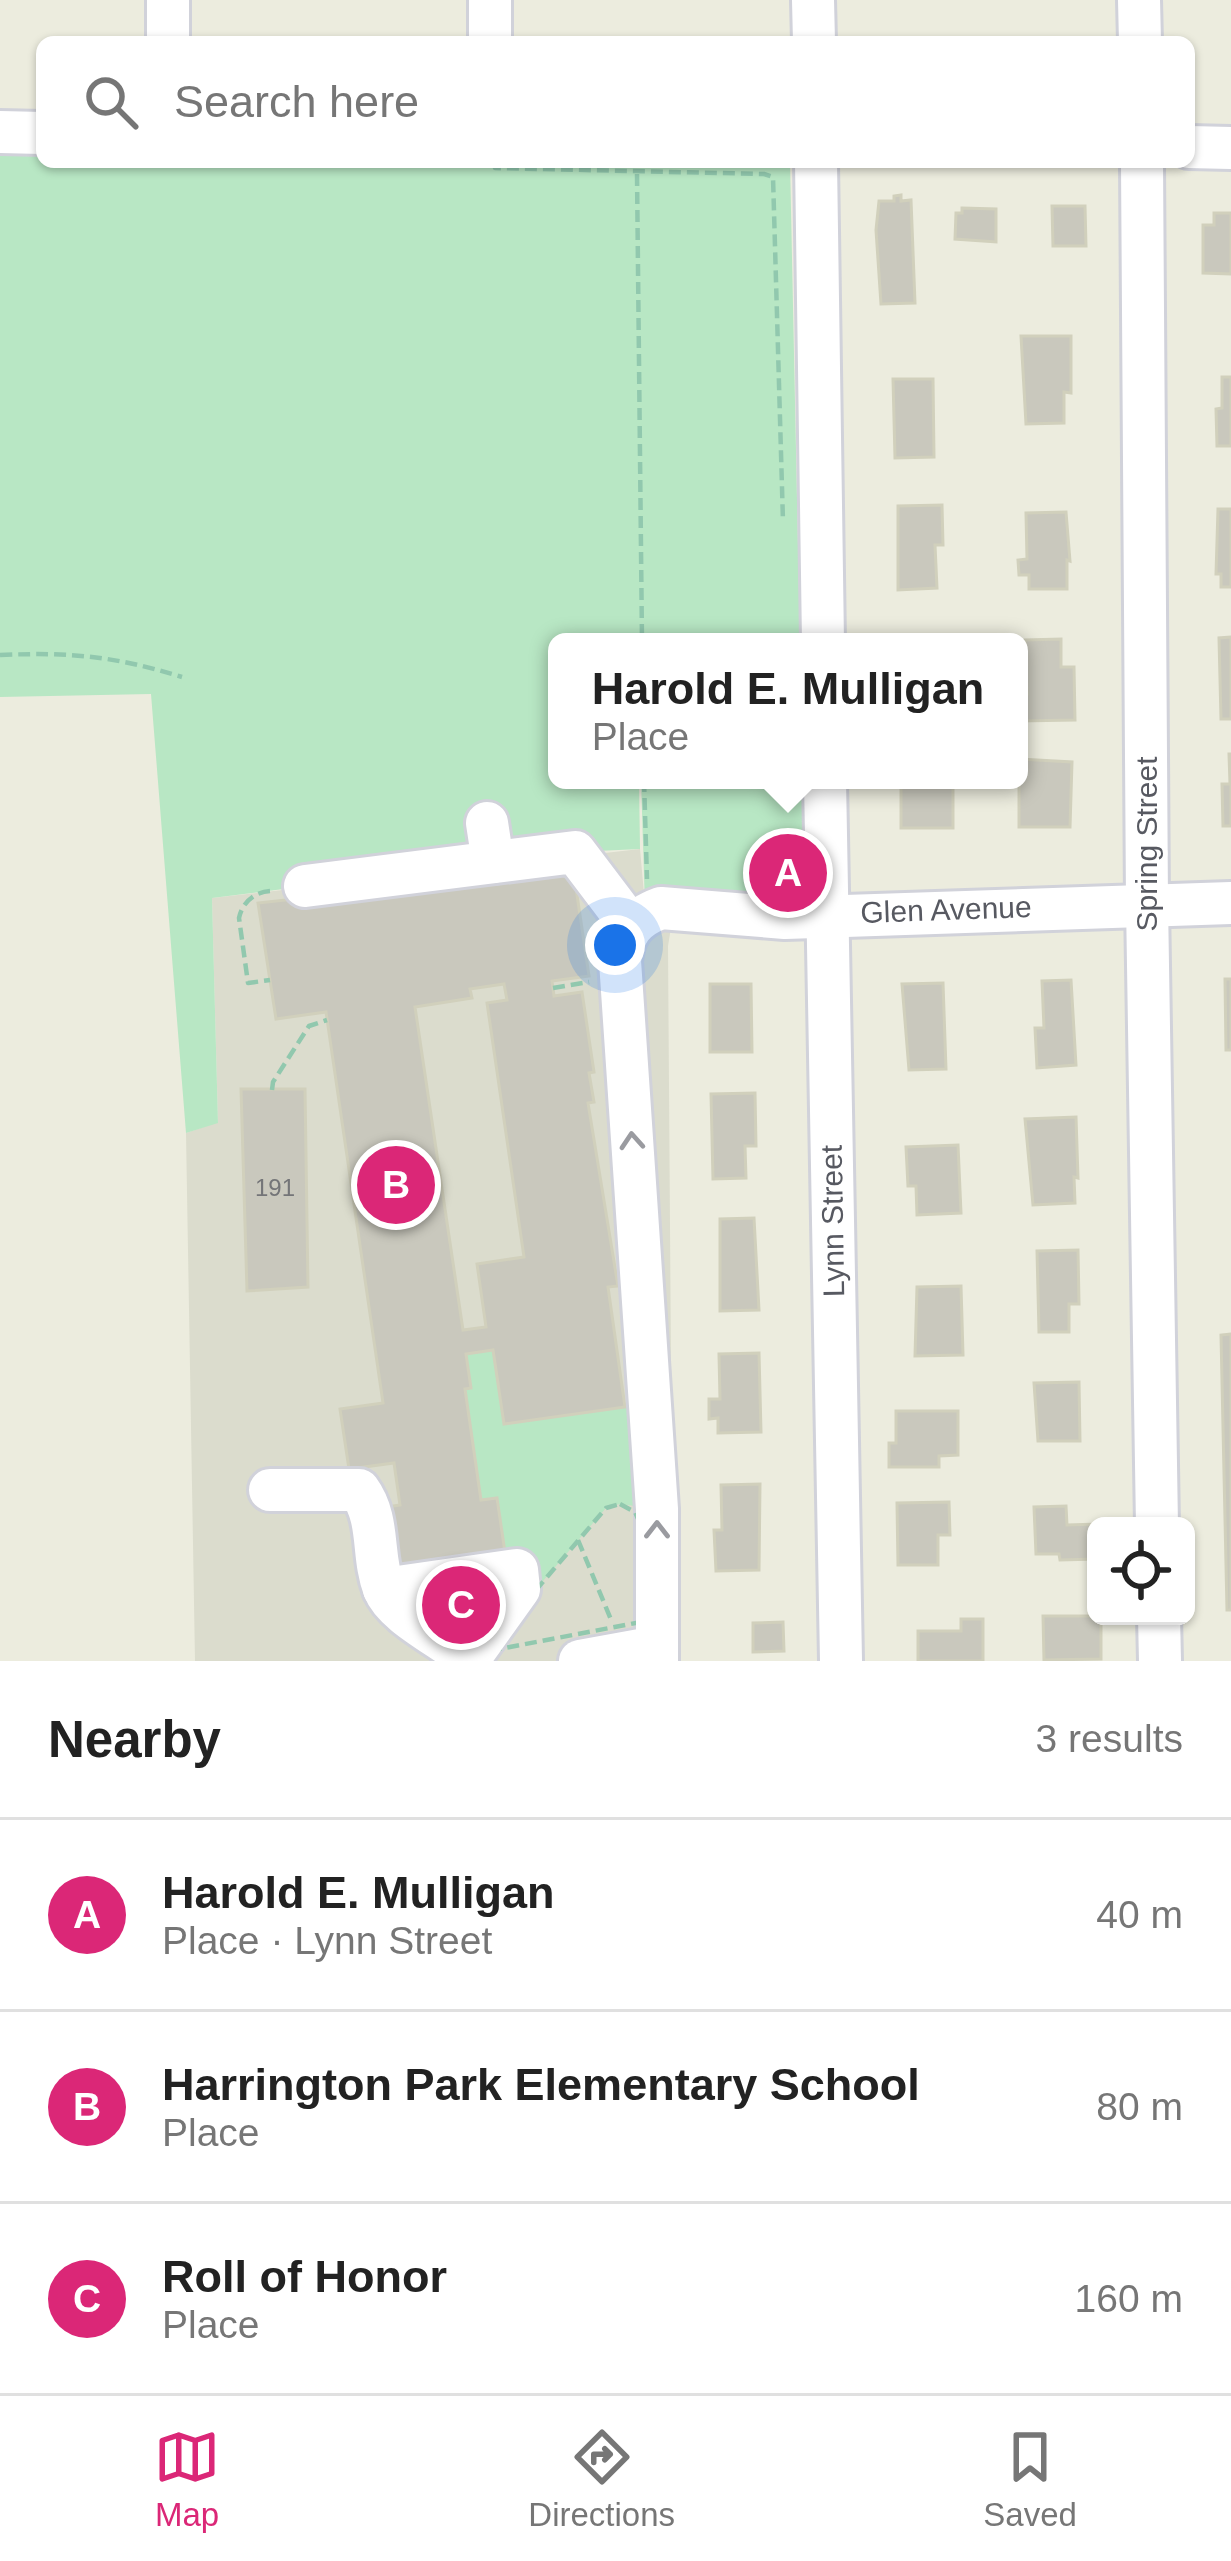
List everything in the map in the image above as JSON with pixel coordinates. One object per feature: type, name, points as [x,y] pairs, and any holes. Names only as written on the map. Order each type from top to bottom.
[{"type":"street","points":[[168,0],[169,36]]},
{"type":"street","points":[[490,0],[490,36]]},
{"type":"street","points":[[813,0],[814,36]]},
{"type":"street","points":[[1139,0],[1140,36]]},
{"type":"street","points":[[0,132],[36,133]]},
{"type":"street","points":[[1195,147],[1231,148]]},
{"type":"street","points":[[816,168],[823,633]]},
{"type":"street","name":"Spring Street","points":[[1142,168],[1157,1517]]},
{"type":"street","name":"Lynn Street","points":[[825,789],[841,1661]]},
{"type":"street","points":[[305,886],[490,842],[575,853],[646,908],[622,942],[620,961],[657,1509],[657,1654],[580,1661]]},
{"type":"street","name":"Glen Avenue","points":[[646,908],[785,918],[1231,903]]},
{"type":"street","points":[[270,1490],[359,1490],[372,1508],[384,1589],[395,1606],[470,1660],[519,1589],[517,1570],[384,1589]]},
{"type":"street","points":[[1159,1625],[1160,1661]]},
{"type":"path","points":[[495,168],[764,173],[773,177],[783,523]]},
{"type":"path","points":[[637,171],[641,633]]},
{"type":"path","points":[[0,655],[106,656],[182,677]]},
{"type":"path","points":[[644,789],[646,908]]},
{"type":"path","points":[[270,980],[248,983],[240,934],[242,907],[259,892],[305,886]]},
{"type":"path","points":[[272,1090],[272,1082],[309,1026],[327,1020]]},
{"type":"path","points":[[613,1505],[628,1506],[639,1521],[641,1622],[489,1651],[489,1645],[578,1540],[613,1505]]},
{"type":"path","points":[[578,1540],[614,1628]]},
{"type":"shaded area","points":[[640,849],[645,905],[674,909],[668,946],[672,1506],[664,1661],[195,1661],[186,1133],[218,1122],[212,898]]},
{"type":"green space","points":[[0,151],[36,151],[36,168],[790,168],[800,633],[548,633],[548,789],[639,789],[640,849],[575,852],[212,898],[218,1123],[186,1133],[151,694],[0,697]]},
{"type":"green space","points":[[641,789],[803,789],[805,884],[784,901],[645,906]]},
{"type":"green space","points":[[493,1350],[504,1424],[649,1403],[657,1509],[620,1504],[606,1508],[531,1595],[507,1566],[497,1498],[481,1500],[465,1389],[466,1354]]},
{"type":"building","points":[[901,195],[901,201],[911,200],[915,303],[881,304],[879,201],[894,201],[894,196]]},
{"type":"building","points":[[1052,206],[1085,206],[1086,246],[1053,246]]},
{"type":"building","points":[[962,208],[996,209],[996,242],[955,239],[956,213],[962,213]]},
{"type":"building","points":[[1214,213],[1231,213],[1231,274],[1203,273],[1203,225],[1214,225]]},
{"type":"building","points":[[1021,336],[1071,336],[1071,393],[1064,392],[1064,423],[1026,424]]},
{"type":"building","points":[[1222,377],[1231,377],[1231,446],[1217,446],[1216,409],[1222,408]]},
{"type":"building","points":[[893,379],[933,379],[934,457],[895,458]]},
{"type":"building","points":[[942,505],[943,545],[935,545],[937,588],[898,590],[898,506]]},
{"type":"building","points":[[1218,509],[1231,509],[1231,587],[1221,587],[1221,574],[1216,574]]},
{"type":"building","points":[[1066,512],[1067,589],[1029,589],[1029,575],[1019,575],[1018,560],[1027,559],[1026,513]]},
{"type":"building","points":[[1231,637],[1231,719],[1221,719],[1219,638]]},
{"type":"building","points":[[1061,639],[1061,667],[1074,667],[1075,720],[1028,721],[1028,640]]},
{"type":"building","points":[[1231,754],[1231,826],[1223,826],[1222,784],[1230,784]]},
{"type":"building","points":[[1028,760],[1072,762],[1070,827],[1019,827],[1019,789],[1028,789]]},
{"type":"building","points":[[901,789],[953,789],[953,828],[901,828]]},
{"type":"building","points":[[573,868],[589,976],[552,981],[554,996],[582,992],[594,1072],[589,1073],[594,1102],[588,1103],[618,1286],[608,1287],[625,1407],[504,1424],[493,1350],[466,1354],[471,1388],[465,1389],[481,1500],[497,1498],[507,1566],[391,1583],[380,1508],[400,1505],[394,1463],[349,1469],[340,1409],[383,1403],[326,1012],[276,1019],[258,903]],"holes":[[[504,984],[507,1000],[487,1003],[524,1257],[477,1264],[486,1327],[463,1330],[415,1007],[472,998],[470,989]]]},
{"type":"building","points":[[1225,979],[1231,979],[1231,1050],[1226,1050]]},
{"type":"building","points":[[1071,980],[1076,1065],[1037,1068],[1035,1028],[1044,1028],[1042,981]]},
{"type":"building","points":[[943,983],[946,1069],[909,1070],[902,984]]},
{"type":"building","points":[[710,984],[751,984],[752,1052],[710,1052]]},
{"type":"building","points":[[241,1089],[305,1089],[308,1287],[247,1291]]},
{"type":"building","points":[[755,1093],[756,1146],[745,1146],[746,1178],[713,1179],[711,1094]]},
{"type":"building","points":[[1076,1117],[1075,1203],[1033,1205],[1025,1119]]},
{"type":"building","points":[[958,1145],[961,1213],[917,1215],[916,1186],[908,1186],[906,1147]]},
{"type":"building","points":[[754,1218],[759,1310],[720,1311],[720,1219]]},
{"type":"building","points":[[1078,1250],[1079,1304],[1069,1304],[1069,1332],[1039,1332],[1037,1251]]},
{"type":"building","points":[[961,1286],[963,1355],[915,1356],[917,1287]]},
{"type":"building","points":[[1231,1334],[1231,1610],[1227,1610],[1221,1335]]},
{"type":"building","points":[[759,1353],[761,1432],[718,1433],[718,1418],[709,1419],[709,1399],[720,1399],[719,1354]]},
{"type":"building","points":[[1079,1382],[1080,1441],[1038,1441],[1034,1383]]},
{"type":"building","points":[[896,1411],[958,1411],[958,1455],[939,1456],[939,1467],[889,1467],[889,1443],[896,1443]]},
{"type":"building","points":[[760,1484],[759,1570],[716,1571],[714,1530],[722,1530],[721,1485]]},
{"type":"building","points":[[949,1502],[950,1535],[938,1535],[938,1565],[898,1565],[897,1503]]},
{"type":"building","points":[[1066,1506],[1067,1525],[1087,1524],[1087,1559],[1036,1554],[1034,1507]]},
{"type":"building","points":[[1043,1616],[1087,1616],[1087,1625],[1101,1625],[1101,1659],[1044,1660]]},
{"type":"building","points":[[961,1619],[983,1619],[983,1661],[918,1661],[918,1631],[961,1631]]},
{"type":"building","points":[[783,1622],[784,1651],[753,1652],[753,1623]]},
{"type":"place","name":"Harold E. Mulligan","points":[[788,873]]},
{"type":"place","name":"Harrington Park Elementary School","points":[[396,1185]]},
{"type":"place","name":"Roll of Honor","points":[[461,1605]]}]
